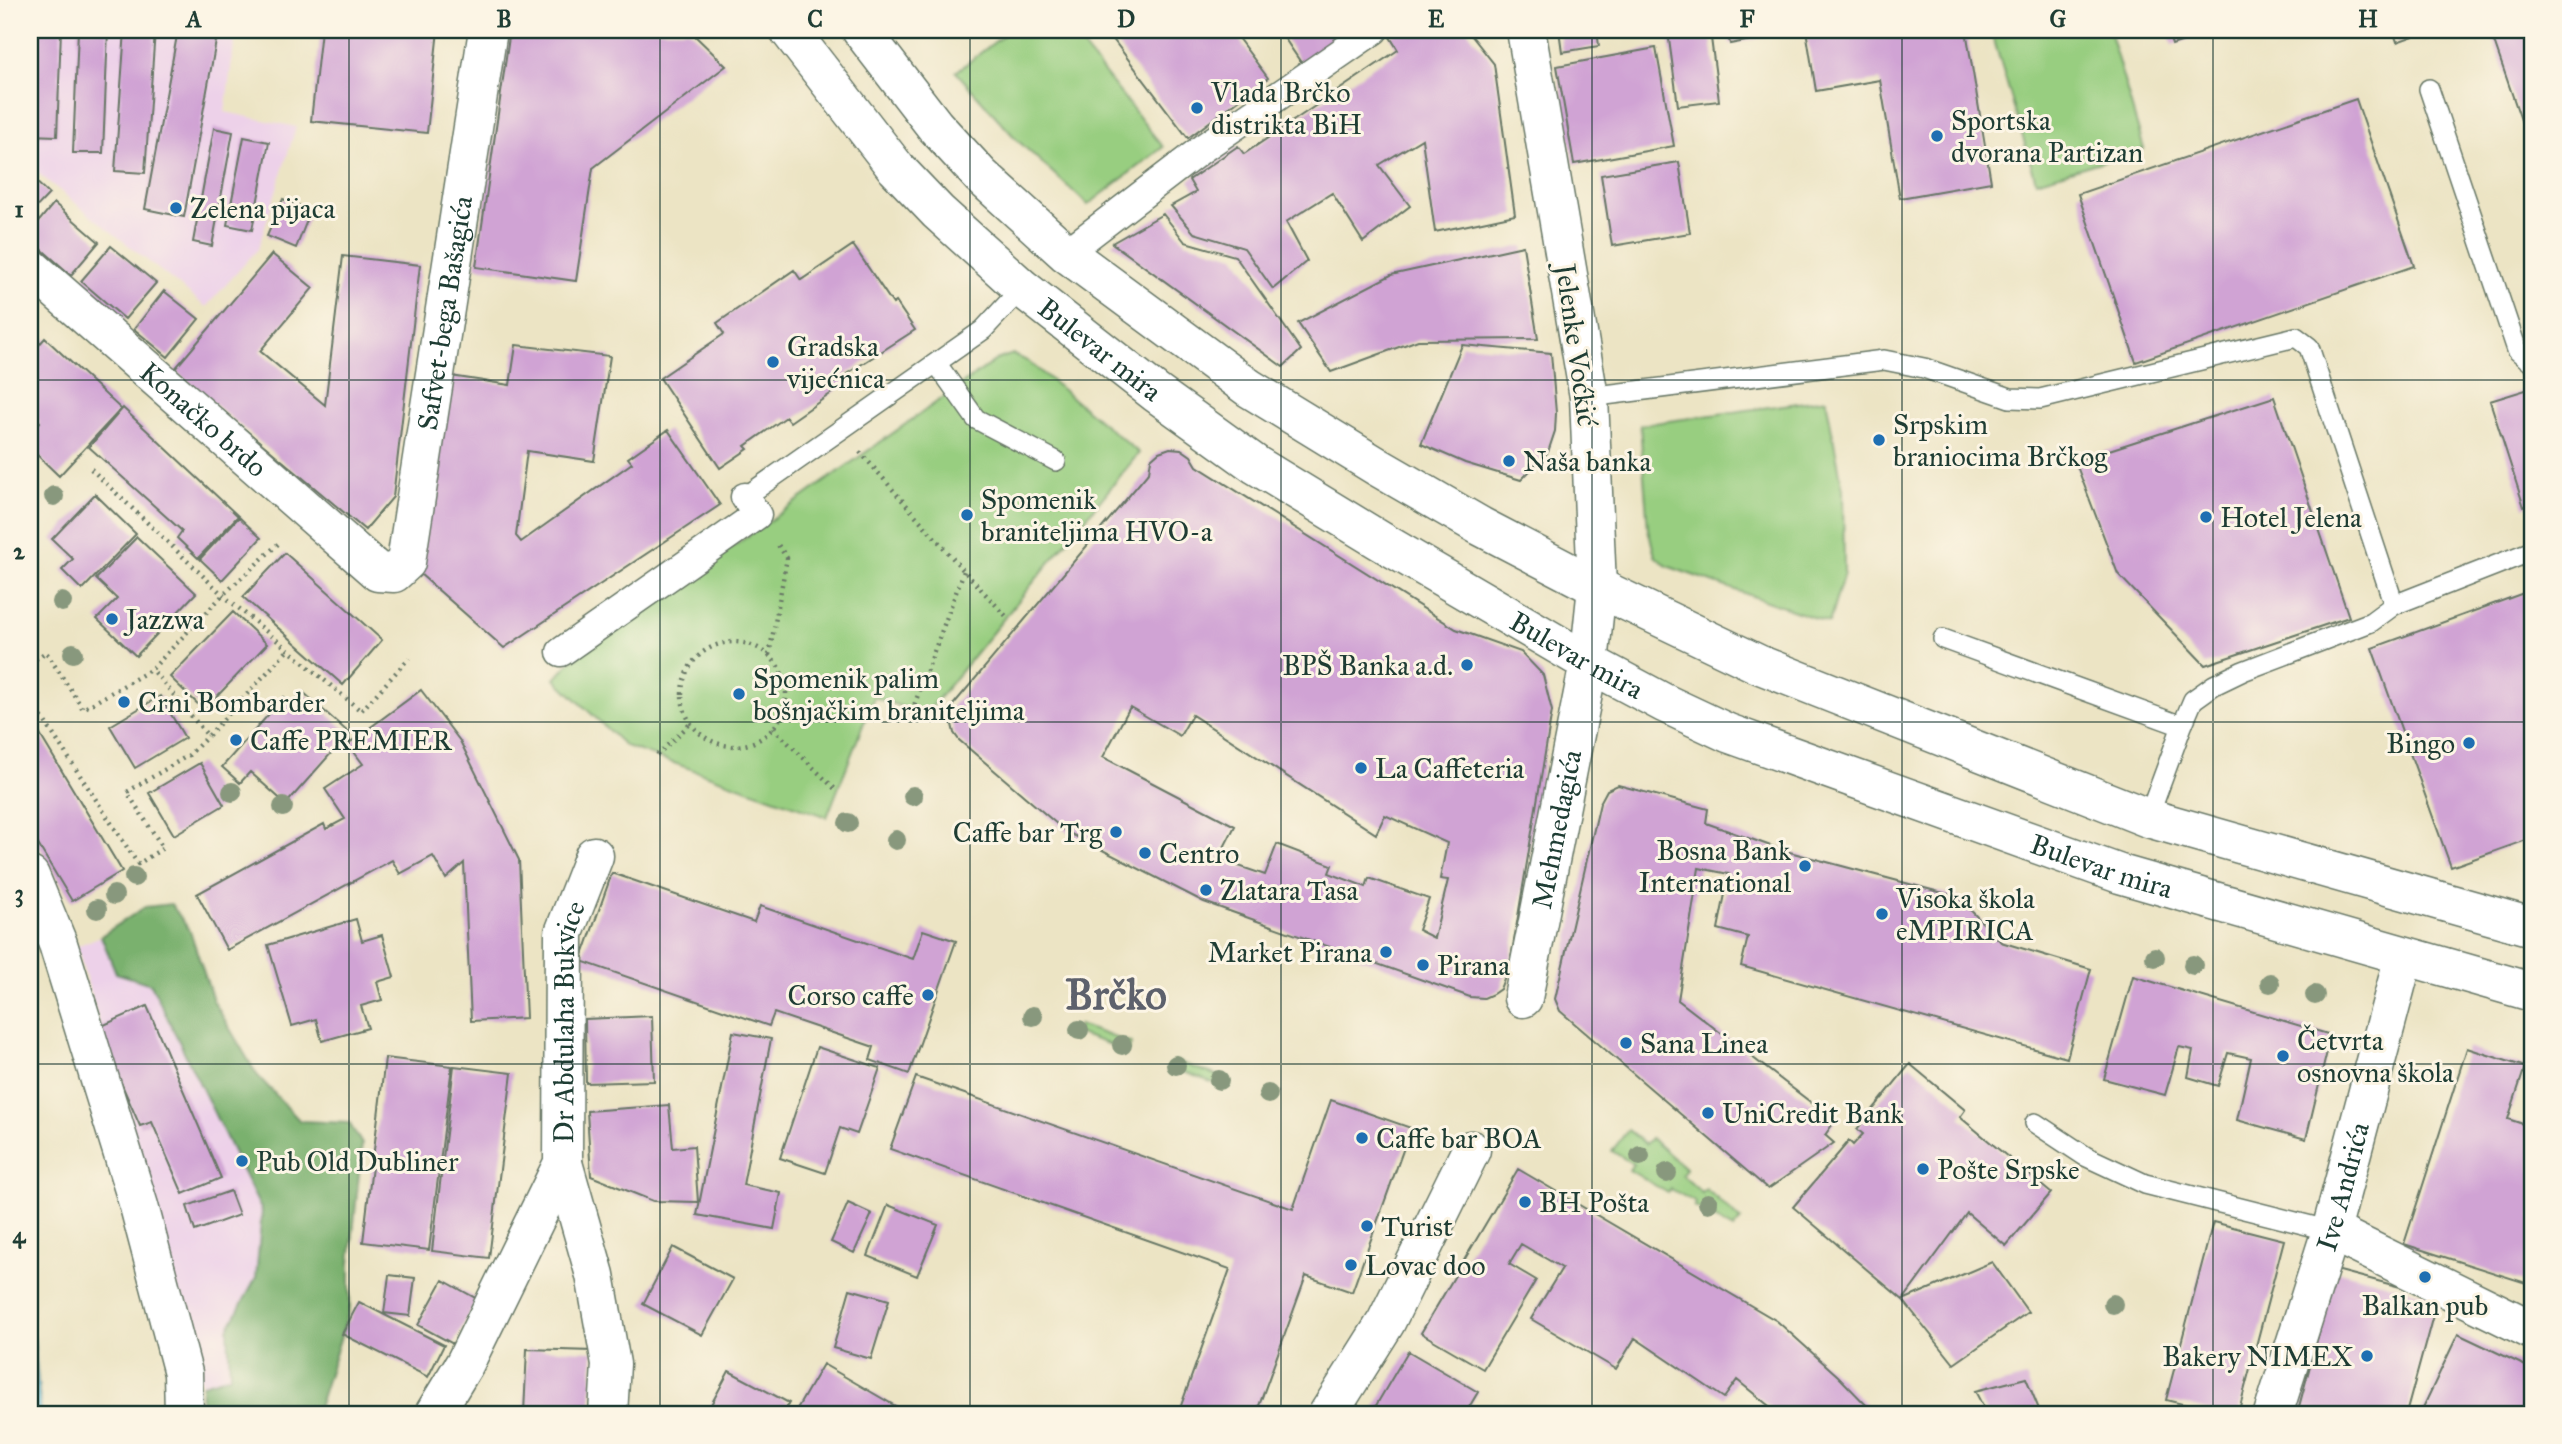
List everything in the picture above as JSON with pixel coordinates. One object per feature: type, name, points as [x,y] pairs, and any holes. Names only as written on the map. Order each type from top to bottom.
[{"type":"street","name":"Safvet-bega Bašagića","points":[[378,572],[394,573],[406,562],[488,30]]},
{"type":"street","name":"Bulevar mira","points":[[789,30],[896,168],[938,212],[1022,288],[1156,393],[1256,464],[1379,540],[1589,663],[1728,733],[2120,874],[2532,992]]},
{"type":"street","name":"Bulevar mira","points":[[861,30],[935,126],[981,176],[1066,253],[1249,388],[1480,526],[1597,587],[1758,664],[2148,818],[2532,927]]},
{"type":"street","points":[[1066,253],[1203,148],[1374,30]]},
{"type":"street","name":"Jelenke Voćkić","points":[[1525,30],[1589,397],[1597,587],[1589,663]]},
{"type":"street","name":"Konačko brdo","points":[[30,267],[378,572]]},
{"type":"street","points":[[561,652],[757,515],[745,497]]},
{"type":"street","name":"Mehmedagića","points":[[1522,998],[1589,663]]},
{"type":"street","name":"Dr Abdulaha Bukvice","points":[[434,1414],[466,1363],[563,1163],[564,933],[594,856]]},
{"type":"street","points":[[30,876],[58,944],[139,1206],[183,1373],[184,1414]]},
{"type":"street","name":"Ive Andrića","points":[[2273,1414],[2331,1231],[2404,956]]},
{"type":"street","points":[[1328,1414],[1386,1322],[1471,1150]]},
{"type":"street","points":[[563,1163],[595,1275],[611,1364],[608,1414]]},
{"type":"street","points":[[2331,1231],[2532,1330]]},
{"type":"lane","points":[[2429,89],[2517,351],[2532,363]]},
{"type":"lane","points":[[745,497],[983,330],[1022,288]]},
{"type":"lane","points":[[1589,397],[1884,360],[1924,368],[2010,398],[2040,399],[2296,337],[2309,347],[2394,606]]},
{"type":"lane","points":[[937,364],[976,419],[1056,461]]},
{"type":"lane","points":[[2148,818],[2193,700],[2214,685],[2243,671],[2371,622],[2394,606],[2532,551]]},
{"type":"lane","points":[[1943,639],[2182,726]]},
{"type":"lane","points":[[2035,1123],[2085,1156],[2145,1184],[2331,1231]]},
{"type":"path","points":[[861,454],[1006,615]]},
{"type":"path","points":[[91,469],[223,595],[361,711],[409,658]]},
{"type":"path","points":[[769,654],[787,558],[771,535]]},
{"type":"path","points":[[30,663],[46,652],[83,709],[152,669],[223,595],[278,544]]},
{"type":"path","points":[[912,711],[964,571]]},
{"type":"path","points":[[736,642],[754,645],[769,654],[780,670],[785,684],[786,700],[782,715],[774,728],[758,740],[740,746],[721,745],[703,737],[690,724],[682,706],[682,687],[688,669],[700,654],[717,645],[736,642]]},
{"type":"path","points":[[30,699],[138,864],[163,848],[127,792],[189,755],[289,649]]},
{"type":"path","points":[[152,669],[208,736]]},
{"type":"path","points":[[30,677],[35,687],[30,690]]},
{"type":"path","points":[[657,755],[690,724]]},
{"type":"path","points":[[774,728],[836,790]]},
{"type":"shaded area","name":"Zelena pijaca","points":[[30,30],[236,30],[225,112],[296,127],[258,249],[206,307],[30,167]]},
{"type":"shaded area","points":[[101,936],[116,973],[151,984],[262,1211],[256,1278],[228,1329],[230,1377],[202,1384],[77,946]]},
{"type":"green space","points":[[1010,30],[1070,30],[1163,147],[1088,205],[1016,139],[956,72]]},
{"type":"green space","points":[[1991,30],[2109,30],[2144,149],[2036,181]]},
{"type":"green space","points":[[1013,354],[1029,362],[1139,453],[925,715],[874,697],[827,817],[625,746],[555,679],[569,663],[996,360]]},
{"type":"green space","points":[[1826,399],[1843,490],[1844,573],[1829,623],[1667,566],[1655,556],[1648,529],[1640,425]]},
{"type":"green space","points":[[171,904],[190,931],[213,1000],[257,1075],[300,1121],[349,1123],[362,1144],[350,1263],[350,1308],[316,1414],[201,1414],[202,1384],[230,1376],[228,1329],[256,1278],[262,1211],[151,984],[116,973],[101,936],[145,907]]},
{"type":"green space","points":[[1078,1025],[1131,1043],[1128,1051],[1076,1033]]},
{"type":"green space","points":[[1175,1061],[1227,1079],[1225,1087],[1172,1068]]},
{"type":"green space","points":[[1628,1130],[1646,1144],[1651,1138],[1686,1169],[1682,1175],[1702,1193],[1706,1189],[1741,1220],[1733,1229],[1694,1206],[1696,1203],[1671,1189],[1668,1193],[1629,1170],[1633,1164],[1612,1151]]},
{"type":"water","points":[[30,1324],[34,1339],[41,1414],[30,1414]]},
{"type":"building","points":[[31,30],[61,30],[57,136],[30,135]]},
{"type":"building","points":[[78,30],[108,30],[103,153],[73,153]]},
{"type":"building","points":[[125,30],[155,30],[145,173],[115,171]]},
{"type":"building","points":[[178,30],[218,30],[184,217],[145,209]]},
{"type":"building","points":[[321,30],[438,30],[427,133],[311,121]]},
{"type":"building","points":[[510,30],[689,30],[726,66],[593,168],[576,281],[476,267]]},
{"type":"building","name":"Vlada Brčko distrikta BiH","points":[[1106,30],[1232,30],[1268,78],[1188,138]]},
{"type":"building","points":[[1279,30],[1354,30],[1302,64]]},
{"type":"building","points":[[1401,30],[1467,30],[1494,64],[1515,215],[1435,232],[1422,139],[1379,165],[1410,206],[1363,242],[1332,193],[1286,222],[1307,261],[1273,289],[1244,248],[1194,233],[1171,206],[1196,192],[1189,180],[1238,146],[1244,154],[1398,50],[1390,37]]},
{"type":"building","points":[[1559,30],[1597,30],[1599,46],[1562,52]]},
{"type":"building","points":[[1710,30],[1719,101],[1678,106],[1668,32]]},
{"type":"building","points":[[1727,30],[1797,30],[1797,31],[1730,44]]},
{"type":"building","name":"Sportska dvorana Partizan","points":[[1806,30],[1966,30],[1991,182],[1900,198],[1880,80],[1816,91]]},
{"type":"building","points":[[2167,30],[2217,30],[2172,45]]},
{"type":"building","points":[[2393,30],[2430,30],[2397,42]]},
{"type":"building","points":[[2490,30],[2532,30],[2532,152]]},
{"type":"building","points":[[1656,48],[1674,146],[1574,164],[1557,66]]},
{"type":"building","points":[[2356,99],[2414,266],[2136,362],[2078,194]]},
{"type":"building","points":[[214,128],[233,132],[212,246],[193,242]]},
{"type":"building","points":[[244,137],[269,142],[252,230],[227,225]]},
{"type":"building","points":[[1679,162],[1690,233],[1612,246],[1601,175]]},
{"type":"building","points":[[30,176],[49,194],[30,214]]},
{"type":"building","points":[[283,199],[311,210],[296,248],[267,236]]},
{"type":"building","points":[[54,203],[99,242],[71,275],[30,239],[30,232]]},
{"type":"building","points":[[1163,214],[1185,242],[1235,256],[1301,350],[1283,367],[1112,243]]},
{"type":"building","name":"Gradska vijećnica","points":[[853,245],[893,304],[896,302],[915,330],[845,375],[849,381],[790,422],[786,417],[745,446],[748,449],[720,468],[660,378],[724,334],[717,323],[794,270],[801,280]]},
{"type":"building","points":[[111,246],[156,283],[125,319],[81,281]]},
{"type":"building","points":[[1523,246],[1538,339],[1418,340],[1331,372],[1298,323],[1391,275]]},
{"type":"building","points":[[272,254],[313,288],[260,351],[325,405],[343,256],[420,265],[393,497],[365,530],[174,370]]},
{"type":"building","points":[[164,291],[199,319],[168,357],[134,329]]},
{"type":"building","points":[[45,338],[121,409],[59,476],[30,448],[30,433],[40,422],[30,413],[30,355]]},
{"type":"building","points":[[516,345],[610,356],[594,461],[527,451],[516,536],[521,542],[632,463],[628,458],[668,430],[720,505],[504,648],[419,573],[444,375],[510,385]]},
{"type":"building","points":[[1462,345],[1551,353],[1555,431],[1548,452],[1521,480],[1465,463],[1421,444]]},
{"type":"building","points":[[2532,388],[2532,504],[2524,507],[2490,401]]},
{"type":"building","name":"Hotel Jelena","points":[[2274,397],[2349,617],[2205,665],[2118,574],[2075,461]]},
{"type":"building","points":[[123,408],[238,516],[198,558],[177,538],[182,531],[89,447]]},
{"type":"building","points":[[1170,448],[1181,449],[1191,456],[1197,466],[1456,629],[1521,652],[1543,675],[1552,711],[1508,977],[1505,976],[1500,989],[1493,994],[1484,998],[1470,997],[1204,902],[1065,831],[954,733],[950,716],[953,705],[1149,472],[1151,459]],"holes":[[[1130,707],[1180,736],[1192,715],[1376,834],[1385,815],[1447,843],[1440,879],[1448,880],[1434,938],[1418,930],[1429,899],[1369,878],[1366,887],[1329,873],[1332,865],[1277,844],[1265,875],[1218,859],[1235,826],[1103,757]]]},
{"type":"building","points":[[95,494],[136,534],[82,590],[62,570],[73,559],[52,539]]},
{"type":"building","points":[[239,517],[261,538],[222,580],[200,559]]},
{"type":"building","points":[[137,537],[196,593],[136,656],[97,619],[117,599],[96,579]]},
{"type":"building","points":[[285,553],[382,640],[343,685],[243,597]]},
{"type":"building","name":"Bingo","points":[[2532,590],[2532,838],[2451,867],[2372,648]]},
{"type":"building","points":[[233,612],[267,644],[204,710],[170,677]]},
{"type":"building","points":[[421,690],[460,741],[519,860],[526,1018],[471,1021],[464,863],[446,879],[433,856],[400,874],[392,860],[227,950],[197,894],[324,824],[326,829],[345,819],[325,789],[363,764],[348,744]]},
{"type":"building","points":[[303,692],[349,733],[286,804],[250,772],[240,783],[222,767],[284,697],[292,704]]},
{"type":"building","points":[[160,696],[185,738],[135,768],[110,726]]},
{"type":"building","points":[[30,718],[122,871],[72,901],[30,831]]},
{"type":"building","points":[[200,763],[224,805],[174,835],[149,793]]},
{"type":"building","points":[[1618,785],[1708,809],[1706,823],[1782,850],[1958,897],[2001,942],[2091,969],[2067,1058],[1741,966],[1748,937],[1718,929],[1729,874],[1699,868],[1678,1000],[1835,1121],[1825,1135],[1834,1143],[1768,1189],[1560,1011],[1555,999],[1600,803],[1607,790]]},
{"type":"building","points":[[612,873],[754,922],[760,906],[913,959],[923,930],[956,941],[909,1074],[870,1060],[874,1047],[774,1013],[769,1026],[581,961]]},
{"type":"building","points":[[356,919],[362,941],[382,935],[394,977],[377,982],[382,1000],[361,1006],[368,1028],[322,1041],[316,1019],[292,1026],[268,945]]},
{"type":"building","name":"Četvrta osnovna škola","points":[[2133,976],[2331,1035],[2306,1139],[2237,1120],[2251,1058],[2228,1053],[2218,1086],[2188,1077],[2193,1050],[2179,1047],[2165,1095],[2104,1079]]},
{"type":"building","points":[[147,1006],[221,1178],[183,1194],[152,1122],[140,1126],[97,1028]]},
{"type":"building","points":[[652,1016],[654,1081],[586,1083],[585,1019]]},
{"type":"building","points":[[733,1032],[771,1039],[743,1185],[781,1193],[774,1229],[697,1215]]},
{"type":"building","points":[[817,1047],[880,1068],[857,1134],[840,1128],[825,1173],[780,1158]]},
{"type":"building","points":[[2467,1048],[2525,1067],[2508,1119],[2532,1127],[2532,1285],[2404,1244]]},
{"type":"building","points":[[385,1058],[452,1066],[429,1250],[363,1242]]},
{"type":"building","name":"Pošte Srpske","points":[[1910,1064],[1965,1110],[1960,1117],[2051,1193],[2006,1246],[1967,1213],[1903,1300],[1793,1207],[1849,1141],[1853,1145],[1863,1134],[1857,1129]]},
{"type":"building","points":[[454,1066],[512,1073],[489,1258],[432,1251]]},
{"type":"building","points":[[916,1077],[1293,1209],[1331,1100],[1411,1128],[1352,1292],[1306,1276],[1256,1414],[1178,1414],[1230,1269],[890,1149]]},
{"type":"building","points":[[669,1105],[673,1148],[694,1146],[698,1202],[653,1201],[591,1176],[587,1111]]},
{"type":"building","points":[[1518,1169],[1777,1321],[1875,1414],[1779,1414],[1737,1380],[1724,1398],[1635,1338],[1616,1369],[1531,1319],[1562,1268],[1521,1244],[1509,1264],[1536,1280],[1483,1369],[1421,1333]]},
{"type":"building","points":[[230,1191],[239,1215],[195,1231],[187,1206]]},
{"type":"building","points":[[848,1203],[872,1214],[854,1253],[831,1242]]},
{"type":"building","points":[[888,1205],[938,1225],[917,1276],[868,1256]]},
{"type":"building","points":[[2213,1222],[2284,1240],[2238,1414],[2223,1414],[2166,1400]]},
{"type":"building","points":[[673,1247],[733,1279],[702,1335],[643,1304]]},
{"type":"building","points":[[1992,1262],[2028,1312],[1954,1364],[1903,1300]]},
{"type":"building","name":"Bakery NIMEX","points":[[2336,1270],[2438,1297],[2406,1414],[2297,1414]]},
{"type":"building","points":[[389,1275],[415,1278],[410,1316],[384,1313]]},
{"type":"building","points":[[443,1280],[477,1299],[453,1344],[418,1325]]},
{"type":"building","points":[[850,1289],[889,1300],[871,1359],[833,1348]]},
{"type":"building","points":[[359,1302],[444,1345],[428,1377],[342,1334]]},
{"type":"building","points":[[2458,1334],[2532,1369],[2532,1414],[2420,1414]]},
{"type":"building","points":[[527,1349],[593,1351],[591,1414],[524,1413]]},
{"type":"building","points":[[1408,1351],[1478,1392],[1465,1414],[1371,1414]]},
{"type":"building","points":[[823,1364],[909,1414],[794,1414]]},
{"type":"building","points":[[729,1371],[789,1403],[783,1414],[706,1414]]},
{"type":"building","points":[[2026,1378],[2041,1414],[1987,1414],[1975,1391]]},
{"type":"place","name":"Vlada Brčko distrikta BiH","points":[[1197,108]]},
{"type":"place","name":"Sportska dvorana Partizan","points":[[1937,136]]},
{"type":"place","name":"Zelena pijaca","points":[[176,208]]},
{"type":"place","name":"Gradska vijećnica","points":[[773,362]]},
{"type":"place","name":"Srpskim braniocima Brčkog","points":[[1879,440]]},
{"type":"place","name":"Naša banka","points":[[1509,461]]},
{"type":"place","name":"Spomenik braniteljima HVO-a","points":[[967,515]]},
{"type":"place","name":"Hotel Jelena","points":[[2206,517]]},
{"type":"place","name":"Jazzwa","points":[[112,619]]},
{"type":"place","name":"BPŠ Banka a.d.","points":[[1467,665]]},
{"type":"place","name":"Spomenik palim bošnjačkim braniteljima","points":[[739,694]]},
{"type":"place","name":"Crni Bombarder","points":[[124,702]]},
{"type":"place","name":"Caffe PREMIER","points":[[236,740]]},
{"type":"place","name":"Bingo","points":[[2469,743]]},
{"type":"place","name":"La Caffeteria","points":[[1361,768]]},
{"type":"place","name":"Caffe bar Trg","points":[[1116,832]]},
{"type":"place","name":"Centro","points":[[1145,853]]},
{"type":"place","name":"Bosna Bank International","points":[[1805,866]]},
{"type":"place","name":"Zlatara Tasa","points":[[1206,890]]},
{"type":"place","name":"Visoka škola eMPIRICA","points":[[1882,914]]},
{"type":"place","name":"Market Pirana","points":[[1386,952]]},
{"type":"place","name":"Pirana","points":[[1423,965]]},
{"type":"place","name":"Corso caffe","points":[[928,995]]},
{"type":"place","name":"Sana Linea","points":[[1626,1043]]},
{"type":"place","name":"Četvrta osnovna škola","points":[[2283,1056]]},
{"type":"place","name":"UniCredit Bank","points":[[1708,1113]]},
{"type":"place","name":"Caffe bar BOA","points":[[1362,1138]]},
{"type":"place","name":"Pub Old Dubliner","points":[[242,1161]]},
{"type":"place","name":"Pošte Srpske","points":[[1923,1169]]},
{"type":"place","name":"BH Pošta","points":[[1525,1202]]},
{"type":"place","name":"Turist","points":[[1367,1226]]},
{"type":"place","name":"Lovac doo","points":[[1351,1265]]},
{"type":"place","name":"Balkan pub","points":[[2425,1277]]},
{"type":"place","name":"Bakery NIMEX","points":[[2367,1356]]},
{"type":"district","name":"Brčko","points":[[1116,994]]}]
